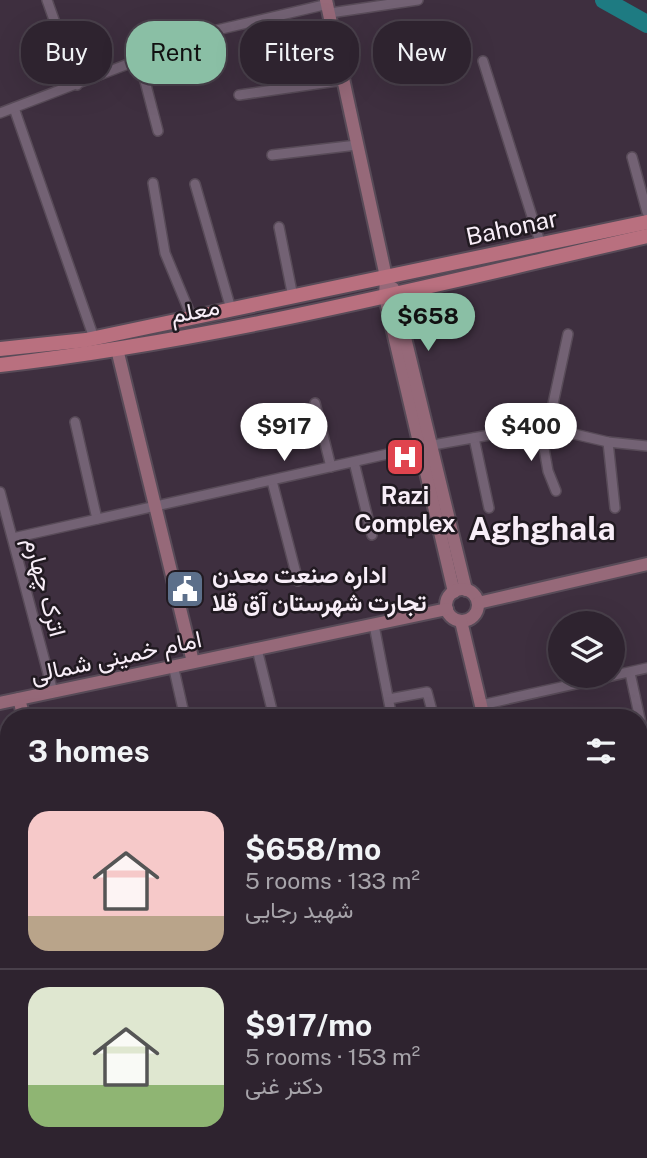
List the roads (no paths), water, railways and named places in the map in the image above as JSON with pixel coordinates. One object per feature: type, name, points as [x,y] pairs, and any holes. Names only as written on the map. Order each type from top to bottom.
[{"type":"main road","points":[[345,84],[386,277],[433,445],[460,591]]},
{"type":"main road","name":"Bahonar","points":[[386,277],[647,222]]},
{"type":"main road","name":"Bahonar","points":[[391,295],[647,236]]},
{"type":"main road","name":"معلم","points":[[0,365],[231,309],[386,277]]},
{"type":"main road","points":[[391,295],[419,447],[460,591],[478,603],[647,564]]},
{"type":"main road","name":"معلم","points":[[1,346],[89,344],[117,349],[391,295]]},
{"type":"main road","points":[[117,349],[193,662]]},
{"type":"main road","points":[[460,591],[447,602],[452,618],[461,621],[472,618],[478,603]]},
{"type":"main road","name":"امام خمینی شمالی","points":[[0,703],[447,609]]},
{"type":"main road","points":[[461,621],[483,709]]},
{"type":"main road","points":[[19,699],[22,709]]},
{"type":"street","points":[[47,0],[77,85]]},
{"type":"street","points":[[226,28],[328,6],[418,0]]},
{"type":"street","points":[[483,61],[541,245]]},
{"type":"street","points":[[0,113],[126,67]]},
{"type":"street","points":[[146,84],[158,131]]},
{"type":"street","points":[[239,95],[316,84]]},
{"type":"street","points":[[14,108],[89,344]]},
{"type":"street","points":[[272,155],[357,145]]},
{"type":"street","points":[[632,157],[647,212]]},
{"type":"street","points":[[153,183],[165,253],[192,318]]},
{"type":"street","points":[[195,184],[231,309]]},
{"type":"street","points":[[279,227],[293,297]]},
{"type":"street","points":[[556,491],[548,471],[544,426],[568,334]]},
{"type":"street","points":[[315,403],[331,467]]},
{"type":"street","points":[[75,422],[97,519]]},
{"type":"street","points":[[433,445],[544,426],[608,442],[647,446]]},
{"type":"street","points":[[474,438],[489,508]]},
{"type":"street","points":[[608,442],[615,508]]},
{"type":"street","points":[[13,538],[419,447]]},
{"type":"street","points":[[354,462],[372,535]]},
{"type":"street","points":[[272,481],[298,581]]},
{"type":"street","name":"اترک چهارم","points":[[0,492],[53,692]]},
{"type":"street","points":[[374,625],[391,709]]},
{"type":"street","points":[[257,649],[272,709]]},
{"type":"street","points":[[173,665],[183,709]]},
{"type":"street","points":[[491,709],[647,668]]},
{"type":"street","points":[[630,673],[638,709]]},
{"type":"street","points":[[389,699],[427,692],[432,709]]},
{"type":"waterway","points":[[604,0],[647,24]]},
{"type":"place","name":"Razi Complex","points":[[405,457]]},
{"type":"place","name":"اداره صنعت معدن تجارت شهرستان آق قلا","points":[[185,589]]},
{"type":"district","name":"Aghghala","points":[[542,529]]}]
